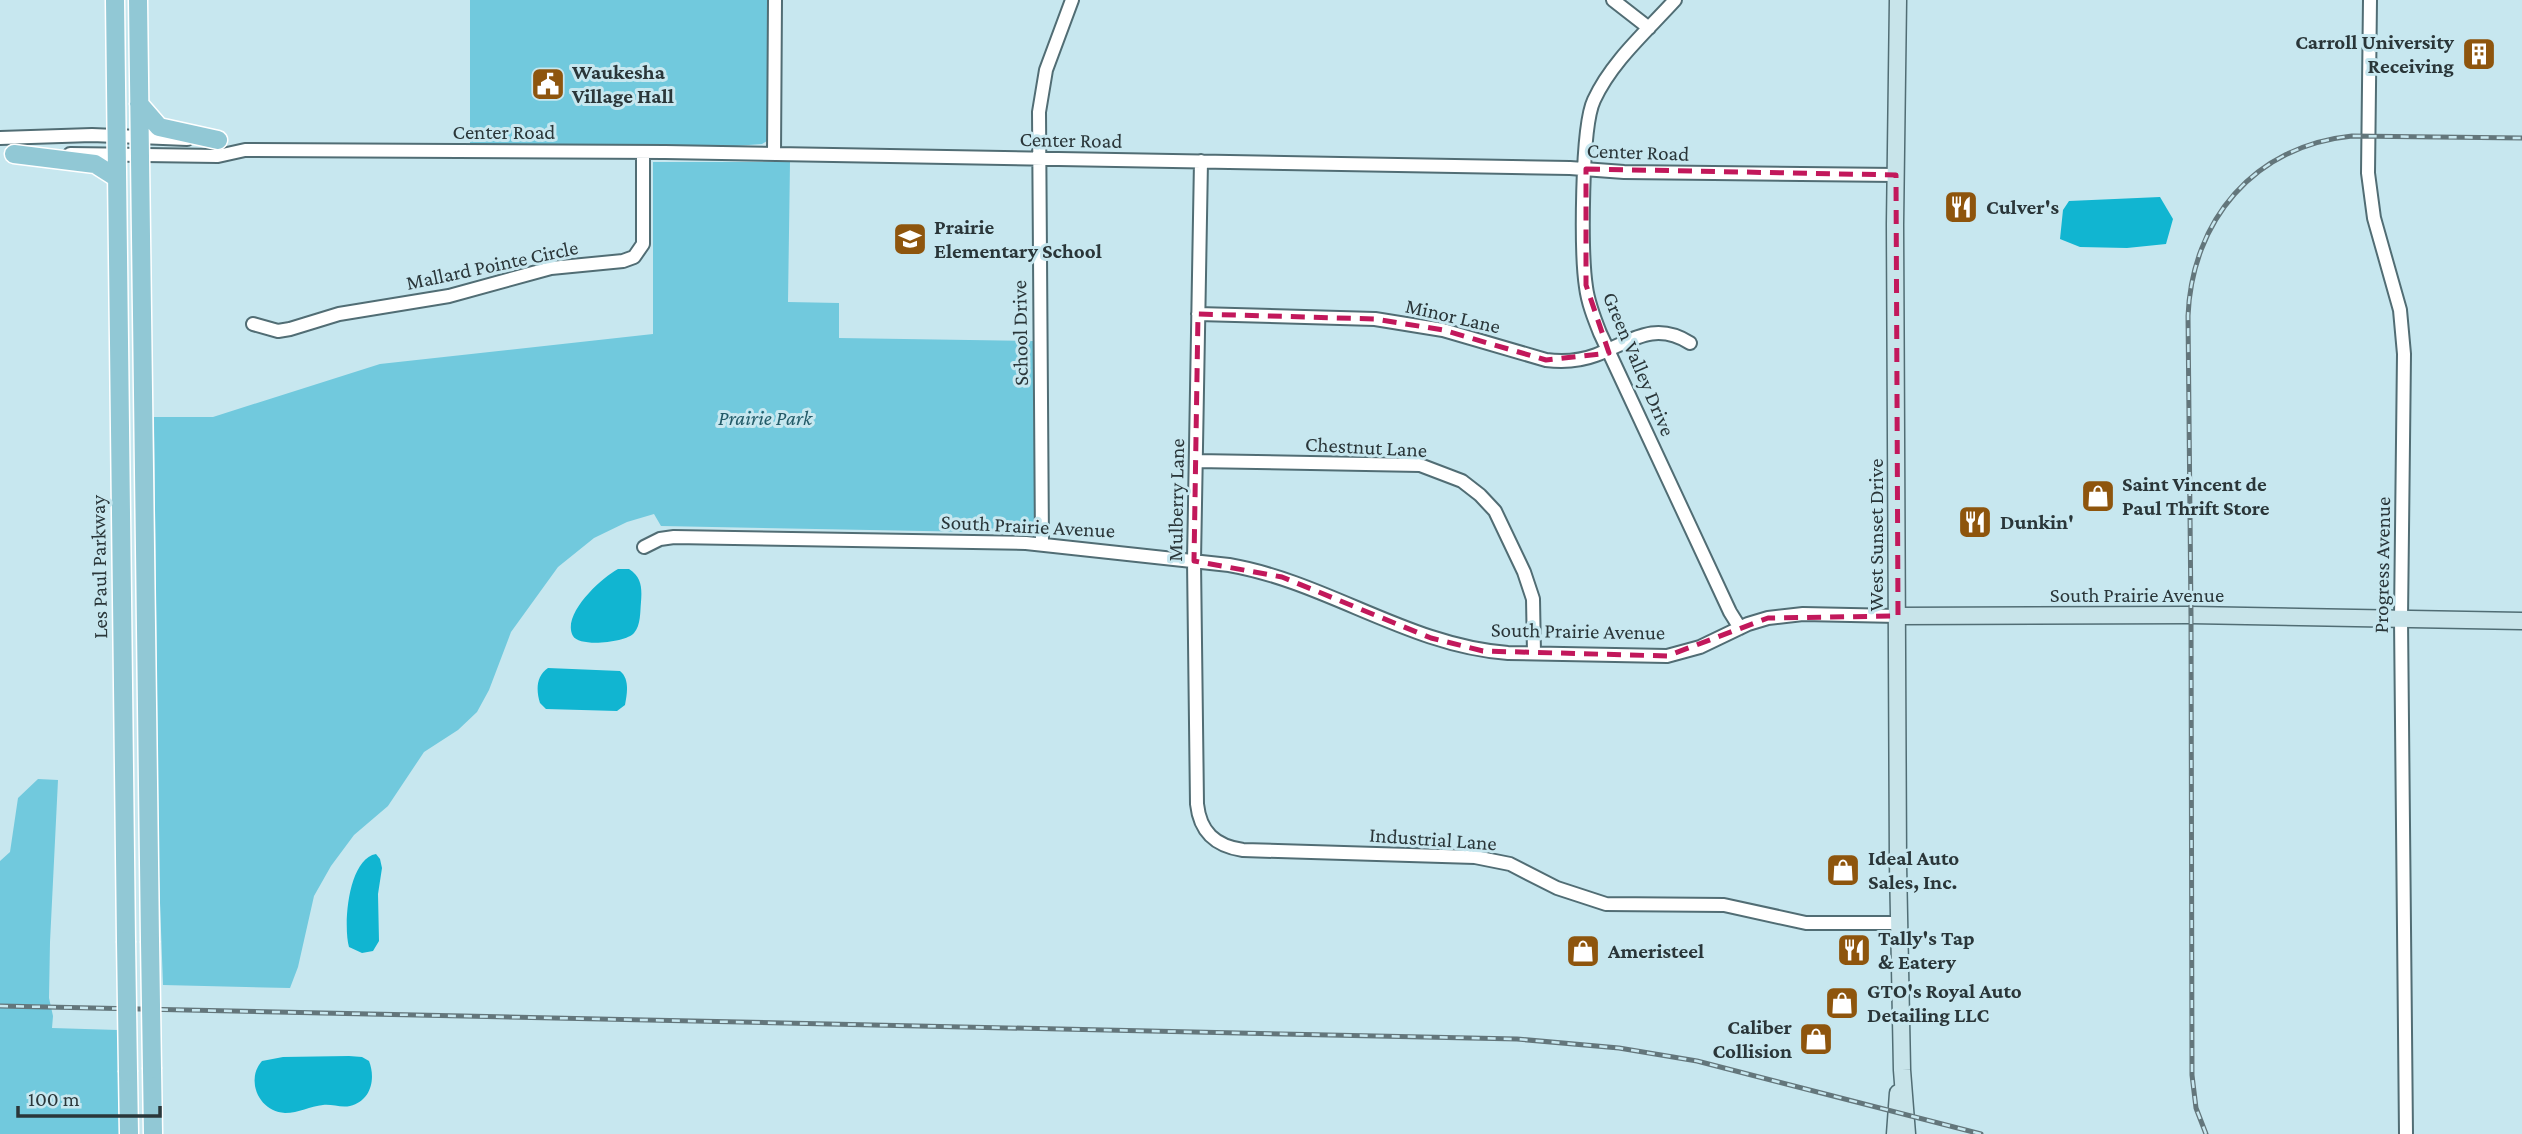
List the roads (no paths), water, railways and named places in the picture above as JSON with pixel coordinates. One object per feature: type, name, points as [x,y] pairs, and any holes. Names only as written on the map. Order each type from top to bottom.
[{"type":"main road","points":[[116,0],[126,46],[128,146]]},
{"type":"main road","name":"Les Paul Parkway","points":[[129,1134],[117,178],[139,104],[138,0]]},
{"type":"main road","name":"West Sunset Drive","points":[[1898,0],[1896,175],[1899,923],[1902,1070],[1908,1134]]},
{"type":"main road","points":[[139,104],[159,127],[218,140]]},
{"type":"main road","name":"Les Paul Parkway","points":[[128,146],[142,335],[153,1134]]},
{"type":"main road","points":[[7,154],[94,164],[117,178]]},
{"type":"main road","name":"South Prairie Avenue","points":[[1898,616],[2191,615],[2522,621]]},
{"type":"main road","name":"West Sunset Drive","points":[[1895,1134],[1902,1070]]},
{"type":"street","points":[[774,154],[775,0]]},
{"type":"street","name":"School Drive","points":[[1042,544],[1037,158],[1041,89],[1053,46],[1072,0]]},
{"type":"street","points":[[1613,0],[1649,29]]},
{"type":"street","name":"Green Valley Drive","points":[[1675,0],[1611,72],[1594,99],[1587,120],[1586,285],[1591,311],[1608,349],[1730,612],[1740,628]]},
{"type":"street","name":"Progress Avenue","points":[[2370,0],[2370,194],[2381,245],[2395,288],[2404,338],[2401,619],[2406,1134]]},
{"type":"street","name":"Center Road","points":[[0,138],[128,146],[218,156],[245,150],[643,152],[1896,175]]},
{"type":"street","name":"Center Road","points":[[7,154],[218,140],[245,150]]},
{"type":"street","name":"Mallard Pointe Circle","points":[[253,324],[278,331],[290,329],[339,314],[449,296],[551,268],[629,259],[641,250],[643,244],[643,152]]},
{"type":"street","name":"Mulberry Lane","points":[[1201,161],[1194,561],[1197,804],[1200,822],[1210,836]]},
{"type":"street","name":"Minor Lane","points":[[1198,314],[1375,319],[1443,330],[1546,360],[1560,361],[1594,356],[1621,343],[1658,332],[1678,335],[1690,343]]},
{"type":"street","name":"Chestnut Lane","points":[[1196,461],[1420,466],[1462,481],[1495,511],[1524,572],[1533,598],[1534,653]]},
{"type":"street","name":"South Prairie Avenue","points":[[644,547],[660,539],[674,537],[1042,544],[1194,561],[1247,568],[1282,577],[1431,638],[1483,651],[1667,656],[1699,647],[1768,618],[1803,614],[1898,616]]},
{"type":"street","name":"Industrial Lane","points":[[1210,836],[1224,846],[1243,850],[1375,853],[1496,860],[1522,869],[1566,891],[1606,904],[1724,905],[1801,922],[1899,923]]},
{"type":"railway","points":[[2206,1134],[2196,1108],[2192,1075],[2188,316],[2192,281],[2202,249],[2216,219],[2235,194],[2258,172],[2286,155],[2317,143],[2352,136],[2522,138]]},
{"type":"railway","points":[[0,1006],[1517,1039],[1619,1048],[1697,1061],[1981,1134]]},
{"type":"place","name":"Carroll University Receiving","points":[[2479,54]]},
{"type":"place","name":"Waukesha Village Hall","points":[[548,84]]},
{"type":"place","name":"Culver's","points":[[1961,207]]},
{"type":"place","name":"Prairie Elementary School","points":[[910,239]]},
{"type":"place","name":"Saint Vincent de Paul Thrift Store","points":[[2098,496]]},
{"type":"place","name":"Dunkin'","points":[[1975,522]]},
{"type":"place","name":"Ideal Auto Sales, Inc.","points":[[1843,870]]},
{"type":"place","name":"Tally's Tap & Eatery","points":[[1854,950]]},
{"type":"place","name":"Ameristeel","points":[[1583,951]]},
{"type":"place","name":"GTO's Royal Auto Detailing LLC","points":[[1842,1003]]},
{"type":"place","name":"Caliber Collision","points":[[1816,1039]]},
{"type":"park label","name":"Prairie Park","points":[[765,418]]}]
